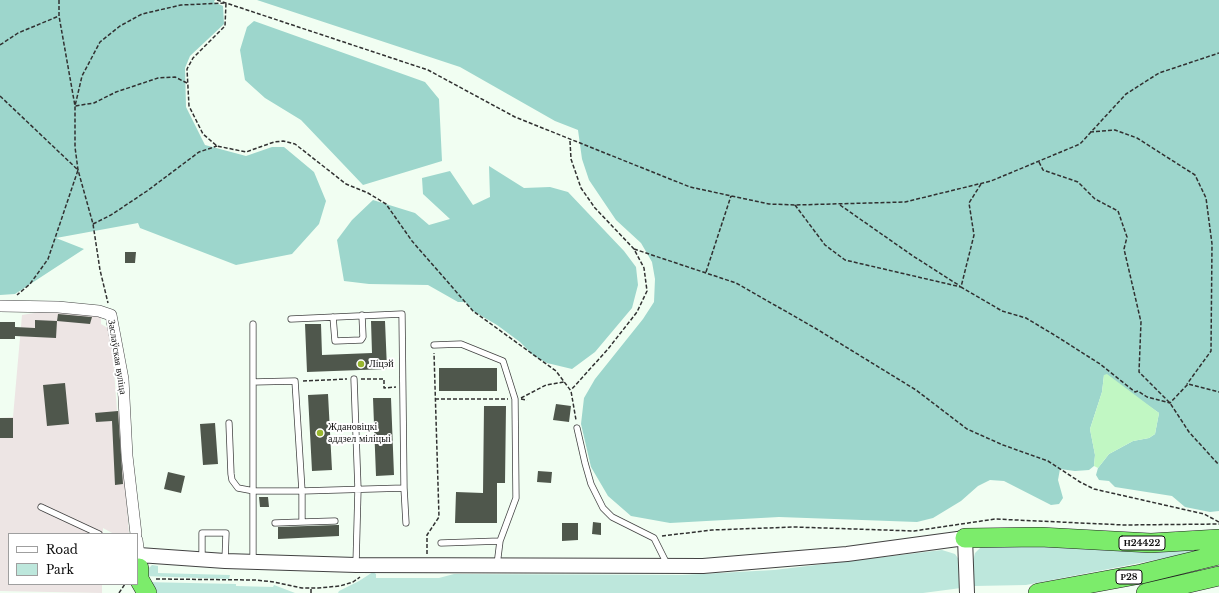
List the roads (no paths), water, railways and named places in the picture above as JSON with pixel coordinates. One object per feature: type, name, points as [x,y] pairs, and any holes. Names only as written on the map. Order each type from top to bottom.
[{"type":"highway","name":"Н24422","points":[[965,538],[1040,537],[1151,543],[1219,539]]},
{"type":"highway","name":"Р28","points":[[1038,593],[1141,574],[1219,555]]},
{"type":"highway","name":"Р28","points":[[1146,593],[1219,576]]},
{"type":"street","name":"Заслаўская вуліца","points":[[3,306],[58,307],[99,311],[111,314],[123,379],[127,456],[136,533]]},
{"type":"street","name":"Н24422","points":[[138,574],[202,560],[358,568],[497,565],[668,567],[776,561],[848,554],[965,538]]},
{"type":"street","points":[[965,538],[968,593]]},
{"type":"lane","points":[[291,319],[402,314],[404,488],[406,523]]},
{"type":"lane","points":[[333,317],[335,340],[355,340],[362,339],[362,315]]},
{"type":"lane","points":[[253,324],[253,562]]},
{"type":"lane","points":[[434,345],[461,344],[503,361],[514,399],[516,498],[500,541],[497,565]]},
{"type":"lane","points":[[354,379],[358,489],[358,568]]},
{"type":"lane","points":[[253,382],[295,381],[302,491],[302,522]]},
{"type":"lane","points":[[229,423],[232,480],[238,488],[254,491],[302,491],[404,488]]},
{"type":"lane","points":[[577,428],[591,484],[603,508],[612,517],[654,538],[668,567]]},
{"type":"lane","points":[[41,507],[97,533]]},
{"type":"lane","points":[[275,523],[335,521]]},
{"type":"lane","points":[[202,560],[202,533],[226,533],[225,561]]},
{"type":"lane","points":[[441,542],[500,541]]},
{"type":"place","name":"Ліцэй","points":[[361,364]]},
{"type":"place","name":"Ждановіцкі аддзел міліцыі","points":[[320,433]]}]
